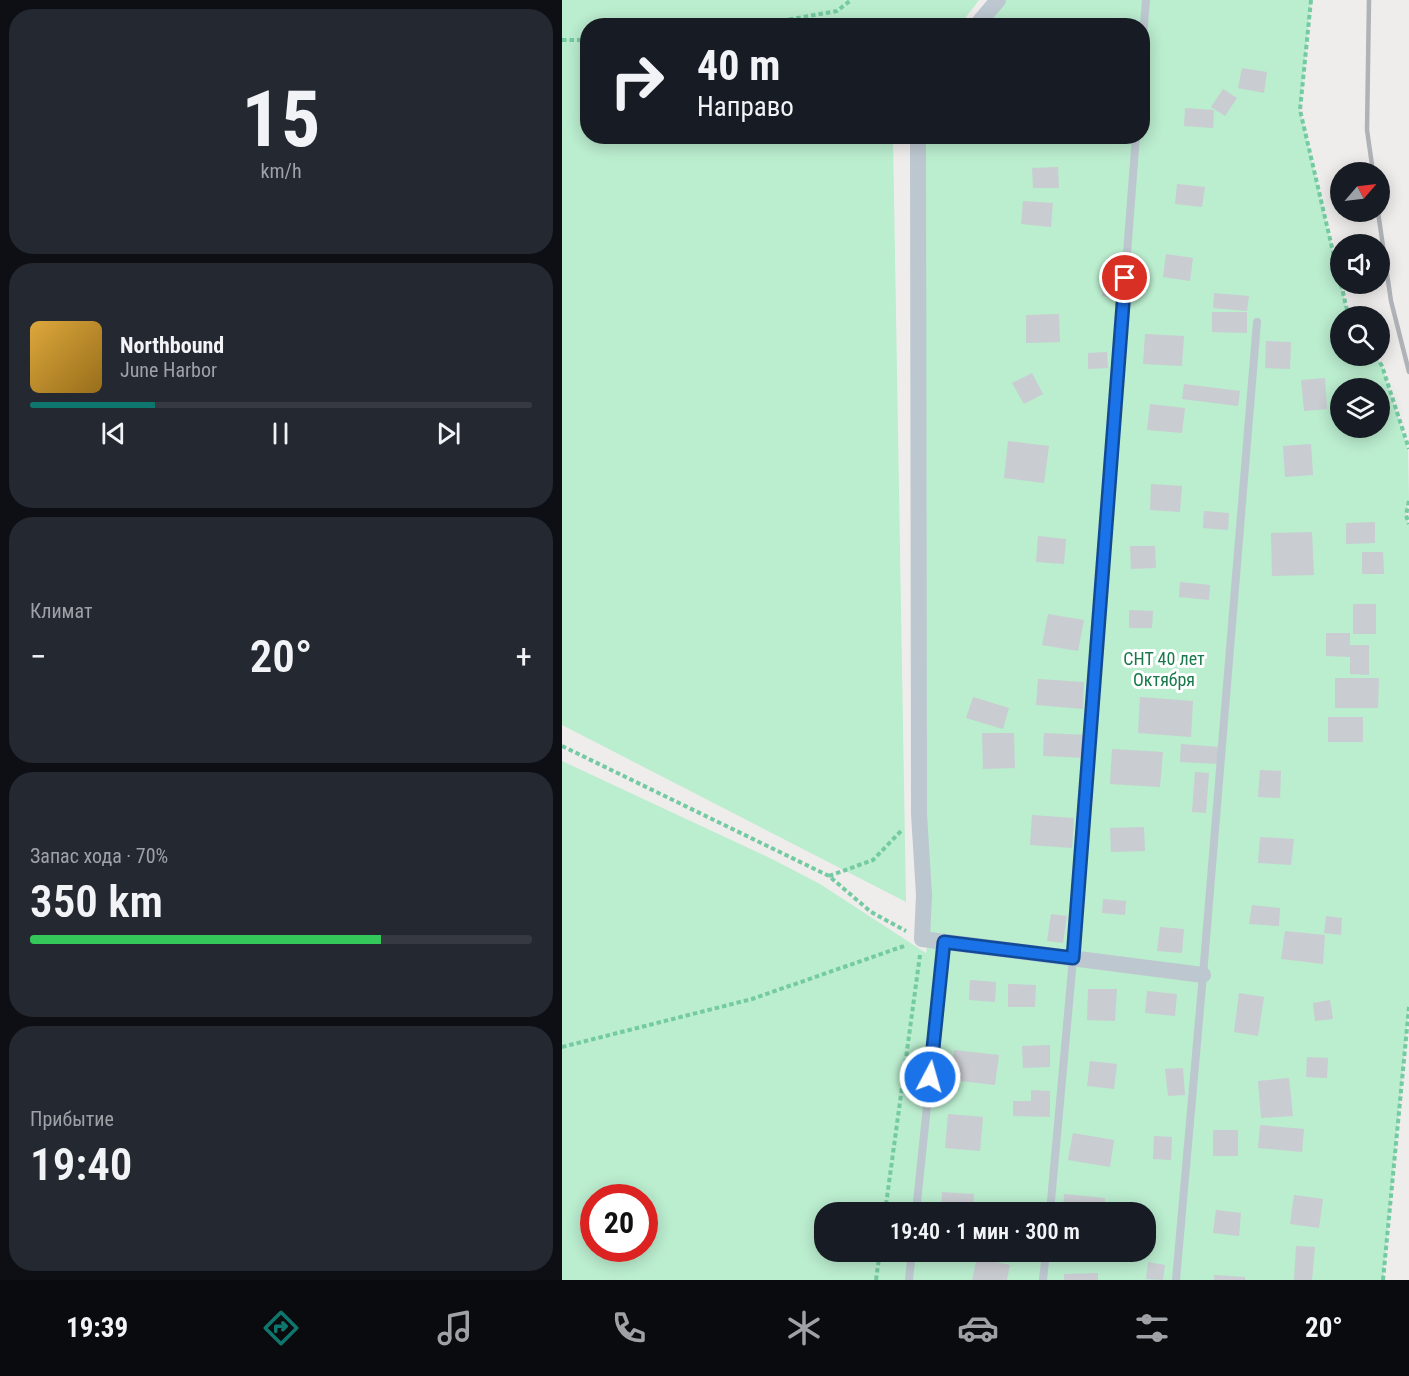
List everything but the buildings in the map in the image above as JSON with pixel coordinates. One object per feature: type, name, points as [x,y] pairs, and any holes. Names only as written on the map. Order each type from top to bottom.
[{"type":"street","points":[[983,18],[998,0]]},
{"type":"street","points":[[918,144],[919,814],[924,896],[922,939],[1203,975]]},
{"type":"lane","points":[[1145,18],[1146,0]]},
{"type":"lane","points":[[1051,1202],[1073,958],[1135,144]]},
{"type":"lane","points":[[1176,1280],[1257,322]]},
{"type":"lane","points":[[917,1202],[944,942]]},
{"type":"lane","points":[[910,1280],[911,1262]]},
{"type":"lane","points":[[1044,1280],[1045,1262]]},
{"type":"path","points":[[797,18],[837,11],[851,0]]},
{"type":"path","points":[[1311,0],[1300,110],[1330,237]]},
{"type":"path","points":[[562,40],[580,40]]},
{"type":"path","points":[[1382,366],[1408,448]]},
{"type":"path","points":[[1408,501],[1406,515],[1408,525]]},
{"type":"path","points":[[562,746],[829,876],[871,912],[922,939]]},
{"type":"path","points":[[829,876],[873,860],[919,814]]},
{"type":"path","points":[[562,1047],[752,999],[922,939]]},
{"type":"path","points":[[886,1202],[922,939]]},
{"type":"path","points":[[1383,1280],[1408,1007]]},
{"type":"path","points":[[876,1280],[878,1262]]},
{"type":"green space","points":[[562,0],[979,0],[965,18],[580,18],[580,144],[893,144],[906,902],[562,725]]},
{"type":"green space","name":"СНТ 40 лет Октября","points":[[998,0],[1311,0],[1300,110],[1330,238],[1330,294],[1343,294],[1346,306],[1330,306],[1330,366],[1382,366],[1386,378],[1330,378],[1330,438],[1390,438],[1390,392],[1408,449],[1409,501],[1406,515],[1409,525],[1409,1007],[1383,1280],[562,1280],[562,761],[772,859],[820,884],[926,953],[928,940],[918,144],[1150,144],[1150,18],[982,18]]},
{"type":"railway","points":[[1369,0],[1367,130],[1372,162]]},
{"type":"railway","points":[[1379,222],[1391,301],[1409,372]]},
{"type":"route","points":[[930,1077],[944,942],[1073,958],[1125,278]]}]
